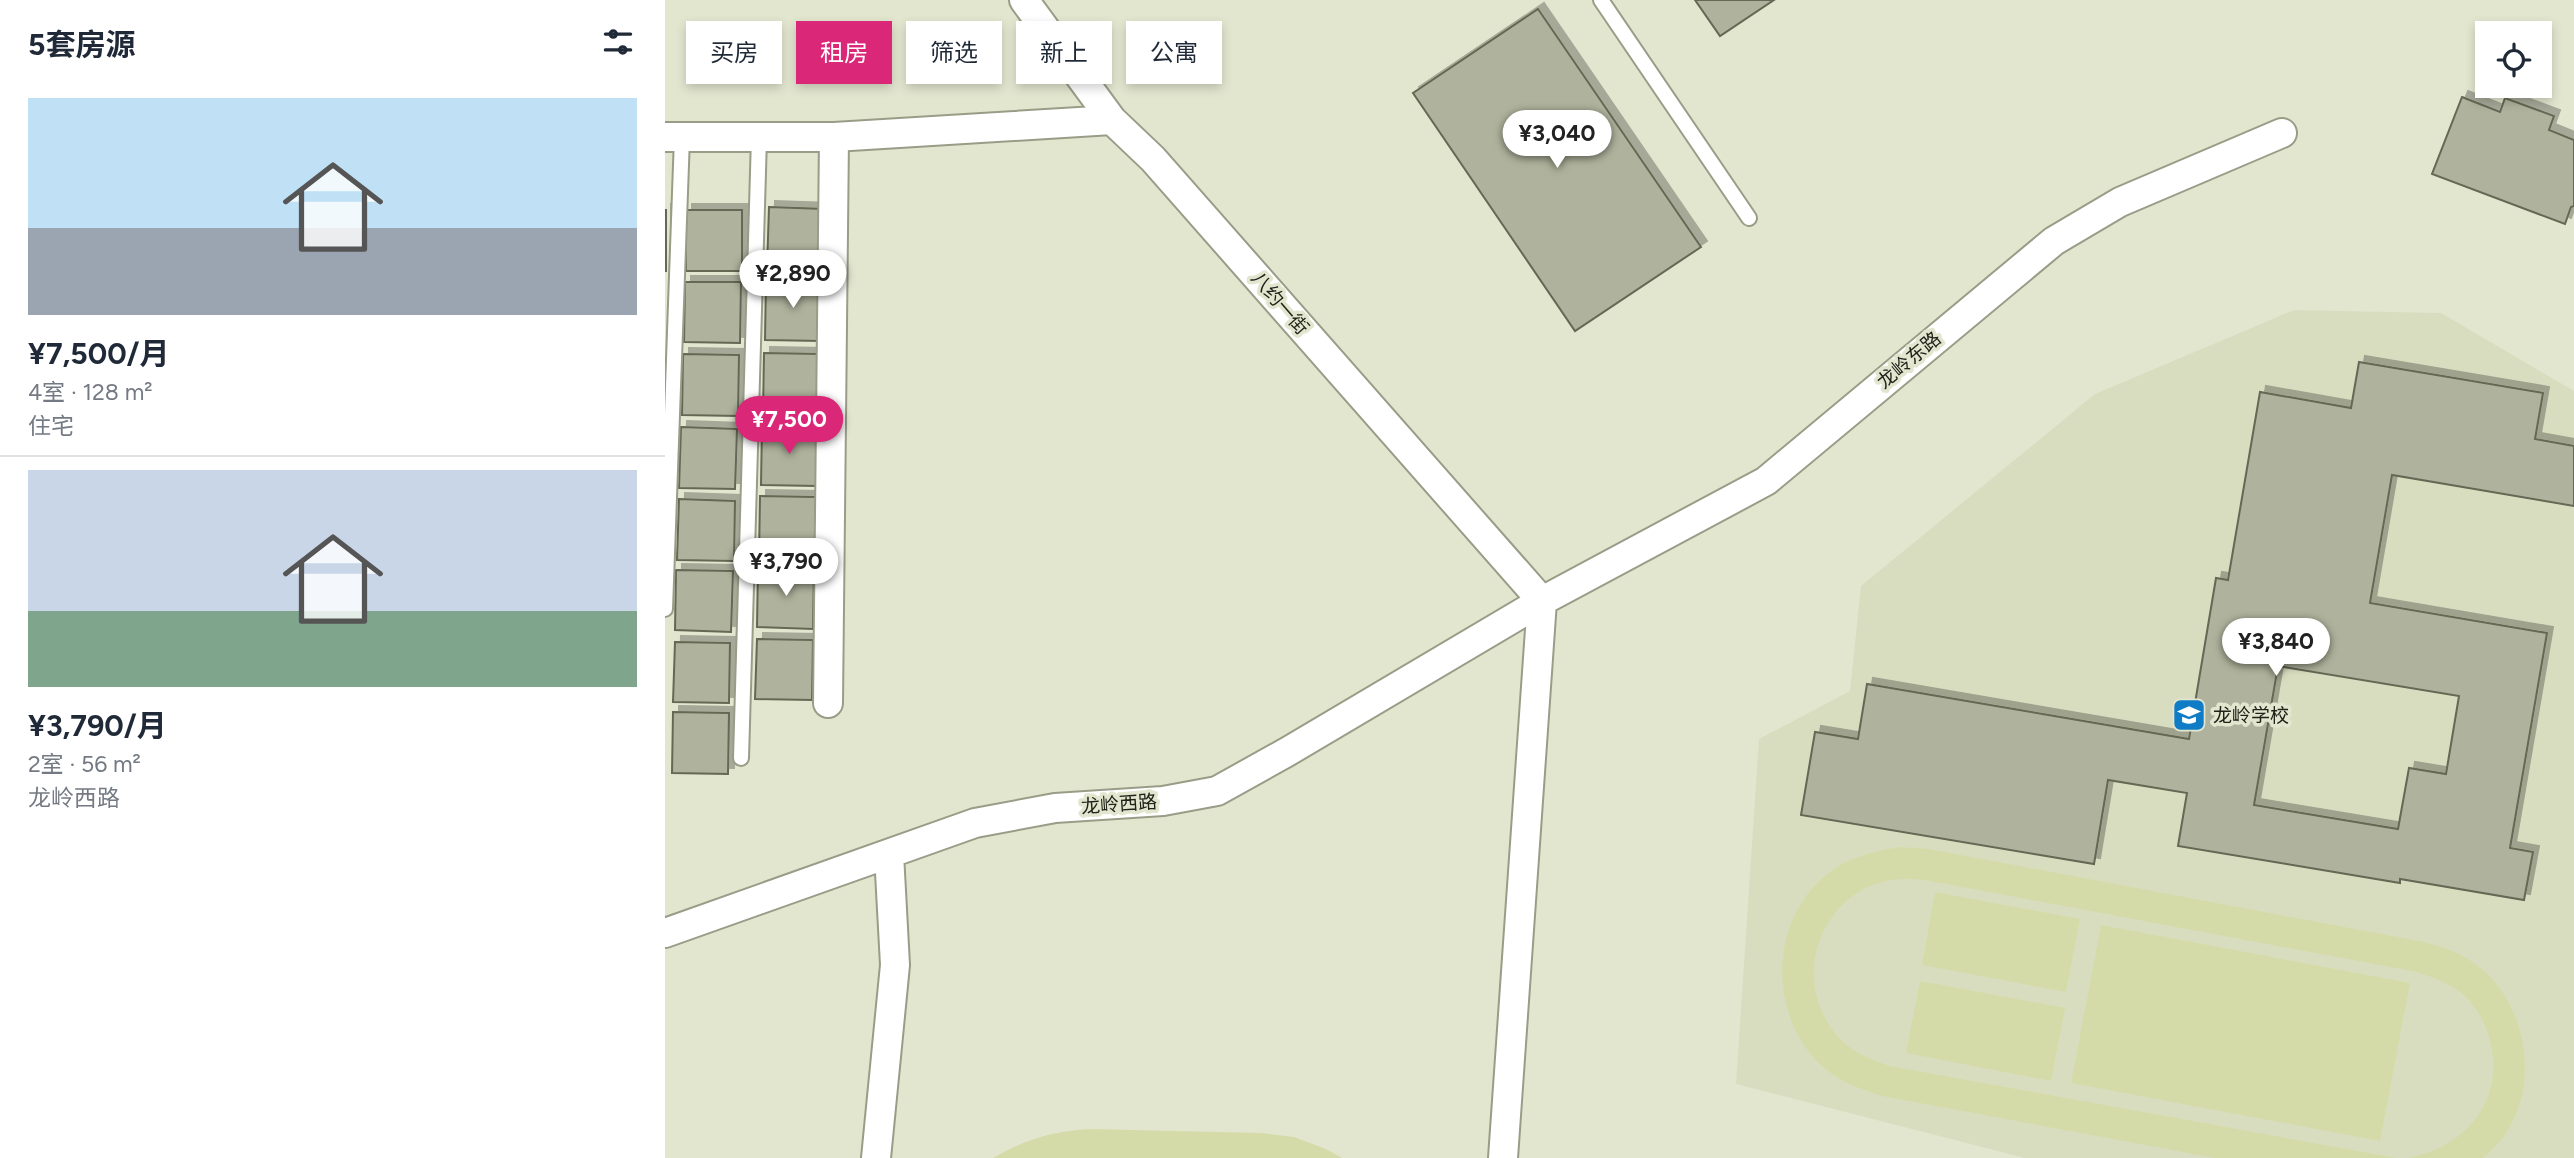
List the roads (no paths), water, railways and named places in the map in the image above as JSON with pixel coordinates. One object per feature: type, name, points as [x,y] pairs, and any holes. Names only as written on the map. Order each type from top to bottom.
[{"type":"street","name":"八约一街","points":[[1024,0],[1112,120],[1153,159],[1542,601]]},
{"type":"street","points":[[674,137],[834,137],[1112,120]]},
{"type":"street","name":"龙岭东路","points":[[1542,601],[1766,481],[2054,241],[2120,202],[2282,133]]},
{"type":"street","points":[[828,703],[834,137]]},
{"type":"street","points":[[1503,1158],[1542,601]]},
{"type":"street","name":"龙岭西路","points":[[665,933],[975,823],[1055,808],[1163,801],[1217,791],[1542,601]]},
{"type":"street","points":[[876,1158],[895,965],[889,854]]},
{"type":"lane","points":[[1601,0],[1749,218]]},
{"type":"lane","points":[[665,609],[674,137]]},
{"type":"lane","points":[[741,758],[759,137]]},
{"type":"place","name":"龙岭学校","points":[[2189,715]]}]
